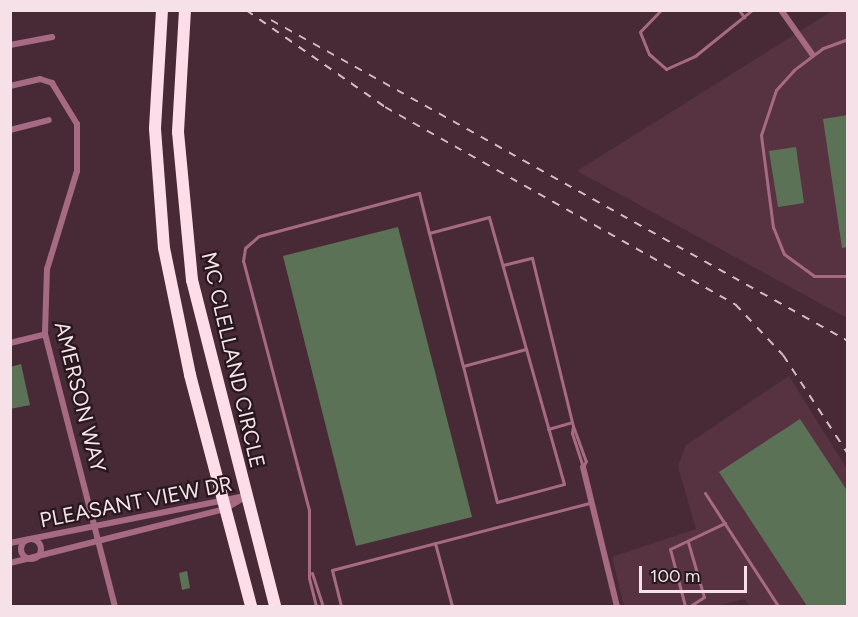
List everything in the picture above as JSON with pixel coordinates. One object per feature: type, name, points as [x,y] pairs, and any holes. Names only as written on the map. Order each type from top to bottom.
[{"type":"highway","name":"MC CLELLAND CIRCLE","points":[[162,10],[155,129],[162,234],[179,329],[251,606]]},
{"type":"highway","name":"MC CLELLAND CIRCLE","points":[[185,10],[178,132],[185,232],[200,318],[275,606]]},
{"type":"street","points":[[782,10],[813,54]]},
{"type":"street","points":[[10,45],[51,37]]},
{"type":"street","name":"AMERSON WAY","points":[[10,86],[40,79],[52,83],[77,124],[77,171],[47,269],[45,334],[115,606]]},
{"type":"street","points":[[10,129],[50,120]]},
{"type":"street","points":[[10,343],[45,334]]},
{"type":"street","points":[[583,467],[617,606]]},
{"type":"street","name":"PLEASANT VIEW DR","points":[[10,563],[245,497]]},
{"type":"street","name":"PLEASANT VIEW DR","points":[[10,543],[223,504],[245,497]]},
{"type":"street","points":[[28,539],[40,546],[33,558],[22,551],[28,539]]},
{"type":"lane","points":[[661,10],[640,32],[649,54],[666,69],[695,56],[752,10]]},
{"type":"lane","points":[[739,10],[744,16]]},
{"type":"lane","points":[[848,39],[813,54],[776,90],[765,114],[761,135],[773,226],[784,254],[801,269],[827,278],[848,276]]},
{"type":"lane","points":[[316,606],[309,510],[243,261],[245,248],[259,236],[419,193],[429,233],[463,366],[497,502],[564,484],[489,216],[429,233]]},
{"type":"lane","points":[[503,266],[532,258],[583,467]]},
{"type":"lane","points":[[463,366],[526,349]]},
{"type":"lane","points":[[548,429],[573,424]]},
{"type":"lane","points":[[573,424],[586,461],[583,467]]},
{"type":"lane","points":[[705,493],[778,606]]},
{"type":"lane","points":[[341,606],[332,570],[590,503]]},
{"type":"lane","points":[[685,606],[670,553],[672,546],[688,542],[725,523]]},
{"type":"lane","points":[[688,542],[704,597],[690,606]]},
{"type":"lane","points":[[435,543],[452,606]]},
{"type":"lane","points":[[312,573],[324,606]]},
{"type":"shaded area","points":[[832,11],[847,11],[847,318],[577,171]]},
{"type":"shaded area","points":[[789,376],[847,469],[847,606],[749,606],[745,599],[716,606],[624,606],[612,557],[696,529],[678,466],[686,445]]},
{"type":"building","points":[[848,115],[848,247],[842,248],[823,119]]},
{"type":"building","points":[[796,147],[804,203],[778,207],[769,151]]},
{"type":"building","points":[[398,227],[472,517],[356,546],[283,256]]},
{"type":"building","points":[[21,364],[30,405],[10,409],[10,367]]},
{"type":"building","points":[[800,419],[848,492],[848,606],[807,606],[719,472]]},
{"type":"building","points":[[187,571],[190,588],[182,590],[179,573]]},
{"type":"railway","points":[[246,10],[385,107],[735,304],[783,355],[848,454]]},
{"type":"railway","points":[[271,20],[848,341]]}]
